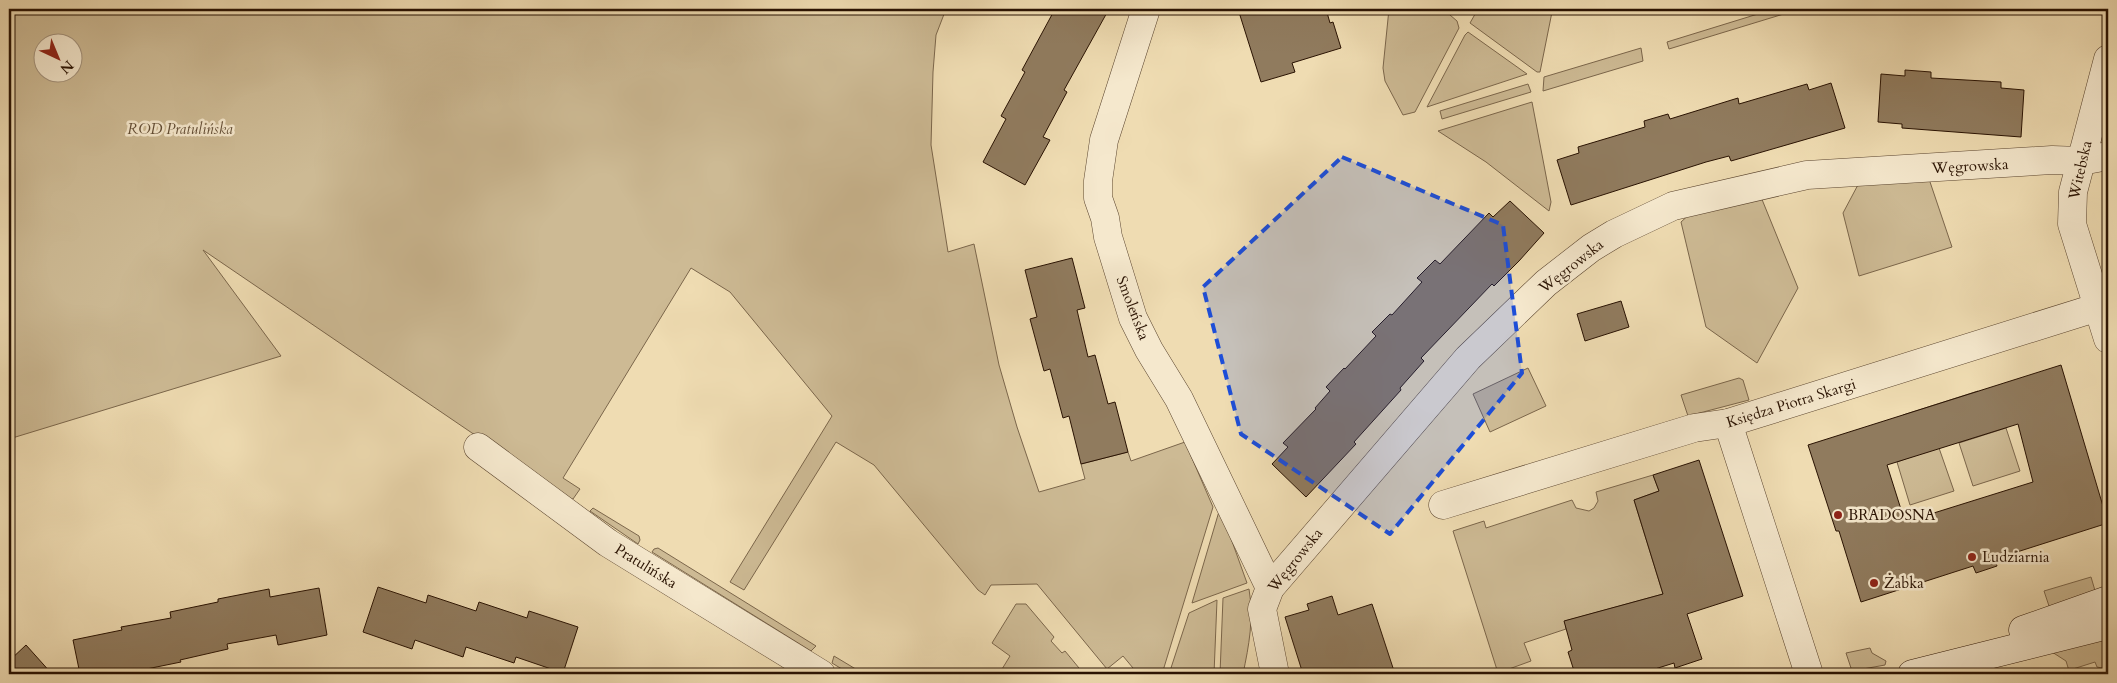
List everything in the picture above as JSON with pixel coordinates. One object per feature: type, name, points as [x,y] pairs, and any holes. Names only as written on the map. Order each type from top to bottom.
[{"type":"street","name":"Smoleńska","points":[[1146,9],[1104,140],[1098,181],[1098,198],[1133,318],[1149,350],[1179,400],[1270,588]]},
{"type":"street","name":"Witebska","points":[[2108,59],[2073,192],[2072,224],[2103,305],[2108,339]]},
{"type":"street","name":"Węgrowska","points":[[1275,674],[1262,608],[1270,588],[1468,358],[1546,283],[1591,248],[1614,234],[1673,206],[1807,175],[2052,160],[2081,161],[2108,156]]},
{"type":"street","name":"Księdza Piotra Skargi","points":[[1443,505],[1694,428],[1728,423],[2103,305]]},
{"type":"street","points":[[1728,423],[1808,674]]},
{"type":"street","name":"Pratulińska","points":[[478,447],[608,543],[821,674]]},
{"type":"street","points":[[1917,672],[1946,656],[2108,600]]},
{"type":"street","points":[[1917,672],[2108,625]]},
{"type":"highlighted area","points":[[1342,157],[1503,225],[1522,373],[1390,534],[1241,434],[1203,287]]},
{"type":"green space","name":"ROD Pratulińska","points":[[9,9],[946,9],[936,35],[931,145],[948,252],[974,244],[999,365],[1039,492],[1085,479],[1081,464],[1128,452],[1131,461],[1185,442],[1213,507],[1162,674],[1138,674],[1123,656],[1107,669],[1037,584],[991,585],[985,595],[978,590],[874,465],[836,442],[744,590],[730,582],[832,416],[730,292],[691,268],[563,478],[580,489],[573,499],[569,499],[203,250],[281,356],[9,439]]},
{"type":"green space","points":[[1389,9],[1443,9],[1457,21],[1459,28],[1415,112],[1403,115],[1385,81],[1383,68]]},
{"type":"green space","points":[[1478,9],[1550,9],[1552,12],[1540,72],[1537,72],[1470,23]]},
{"type":"green space","points":[[1774,9],[1800,9],[1669,49],[1667,42]]},
{"type":"green space","points":[[1468,32],[1527,74],[1427,107],[1465,35]]},
{"type":"green space","points":[[1641,48],[1643,61],[1543,91],[1544,77]]},
{"type":"green space","points":[[1528,84],[1531,92],[1442,119],[1440,111]]},
{"type":"green space","points":[[1532,102],[1551,202],[1549,211],[1486,162],[1438,131]]},
{"type":"green space","points":[[2108,162],[2108,227],[2103,204]]},
{"type":"green space","points":[[1928,176],[1952,247],[1859,276],[1843,213],[1860,181]]},
{"type":"green space","points":[[1761,197],[1798,288],[1757,363],[1706,327],[1681,222],[1692,212]]},
{"type":"green space","points":[[1528,368],[1546,406],[1490,432],[1473,394]]},
{"type":"green space","points":[[1739,378],[1743,380],[1749,400],[1688,416],[1681,395]]},
{"type":"green space","points":[[1978,391],[1991,431],[1939,448],[1954,491],[1910,505],[1897,462],[1916,455],[1903,415]]},
{"type":"green space","points":[[2006,428],[2020,471],[1973,486],[1959,443]]},
{"type":"green space","points":[[1653,475],[1659,491],[1634,500],[1663,594],[1565,621],[1566,629],[1524,643],[1531,661],[1498,673],[1453,531],[1484,521],[1486,528],[1572,500],[1576,508],[1589,511],[1594,508],[1598,501],[1596,492]]},
{"type":"green space","points":[[593,508],[639,536],[638,544],[590,511]]},
{"type":"green space","points":[[1220,508],[1247,583],[1192,603]]},
{"type":"green space","points":[[658,548],[816,646],[811,651],[652,552]]},
{"type":"green space","points":[[2091,577],[2096,594],[2058,610],[2049,606],[2044,591]]},
{"type":"green space","points":[[1249,589],[1251,621],[1243,674],[1220,674],[1223,598]]},
{"type":"green space","points":[[1217,600],[1214,674],[1169,674],[1189,613]]},
{"type":"green space","points":[[1016,604],[1026,604],[1054,637],[1051,641],[1062,653],[1065,651],[1079,668],[1076,670],[1079,674],[999,674],[1010,656],[992,643]]},
{"type":"green space","points":[[2108,636],[2108,667],[2097,667],[2095,662],[2073,669],[2075,674],[2070,674],[2066,661],[2052,652]]},
{"type":"green space","points":[[1870,648],[1872,653],[1886,661],[1885,665],[1852,671],[1846,653]]},
{"type":"green space","points":[[834,656],[864,674],[850,674],[832,663]]},
{"type":"building","points":[[1055,9],[1109,9],[1064,90],[1067,92],[1043,137],[1050,140],[1025,185],[983,162],[1006,119],[1001,116],[1025,72],[1022,70]]},
{"type":"building","points":[[1238,9],[1326,9],[1330,23],[1333,22],[1341,48],[1292,63],[1295,72],[1261,82]]},
{"type":"building","points":[[1905,70],[1931,72],[1931,78],[2001,82],[2001,88],[2024,90],[2021,137],[1902,128],[1902,124],[1878,122],[1881,74],[1905,76]]},
{"type":"building","points":[[1831,83],[1845,128],[1731,161],[1729,156],[1706,162],[1571,205],[1557,160],[1579,153],[1578,147],[1645,127],[1644,121],[1668,114],[1670,119],[1738,98],[1739,104],[1807,84],[1809,90]]},
{"type":"building","points":[[1510,201],[1544,233],[1519,261],[1494,286],[1492,284],[1421,358],[1424,361],[1400,388],[1401,390],[1354,442],[1356,444],[1306,497],[1272,464],[1288,447],[1283,443],[1316,409],[1330,391],[1326,387],[1376,336],[1372,332],[1390,314],[1392,315],[1422,282],[1417,278],[1435,260],[1440,264],[1489,213],[1493,217]]},
{"type":"building","points":[[1072,258],[1085,308],[1077,310],[1088,357],[1095,355],[1108,404],[1115,402],[1128,452],[1081,464],[1069,416],[1063,418],[1050,369],[1044,371],[1030,319],[1037,317],[1025,270]]},
{"type":"building","points":[[1621,301],[1629,327],[1585,341],[1577,314]]},
{"type":"building","points":[[2061,365],[2108,523],[1995,559],[1997,566],[1976,573],[1973,566],[1861,602],[1839,531],[1836,531],[1808,445]],"holes":[[[2018,424],[2033,482],[1905,522],[1887,465]]]},
{"type":"building","points":[[1699,460],[1743,596],[1687,614],[1702,659],[1675,668],[1674,663],[1639,674],[1575,674],[1568,652],[1572,650],[1564,621],[1663,594],[1634,500],[1659,491],[1653,475]]},
{"type":"building","points":[[378,587],[426,603],[428,595],[476,611],[479,602],[527,618],[529,611],[578,627],[563,673],[516,657],[514,663],[466,647],[463,657],[415,640],[412,649],[363,632]]},
{"type":"building","points":[[319,588],[327,635],[278,645],[276,635],[227,644],[228,649],[180,660],[181,662],[122,674],[80,674],[73,640],[122,630],[121,627],[171,618],[170,612],[218,602],[218,599],[269,589],[270,597]]},
{"type":"building","points":[[1332,596],[1338,615],[1372,604],[1395,674],[1303,674],[1285,617],[1309,610],[1307,604]]},
{"type":"building","points":[[26,645],[52,674],[9,674],[9,661]]},
{"type":"place","name":"BRADOSNA","points":[[1838,515]]},
{"type":"place","name":"Ludziarnia","points":[[1972,557]]},
{"type":"place","name":"Żabka","points":[[1874,583]]}]
